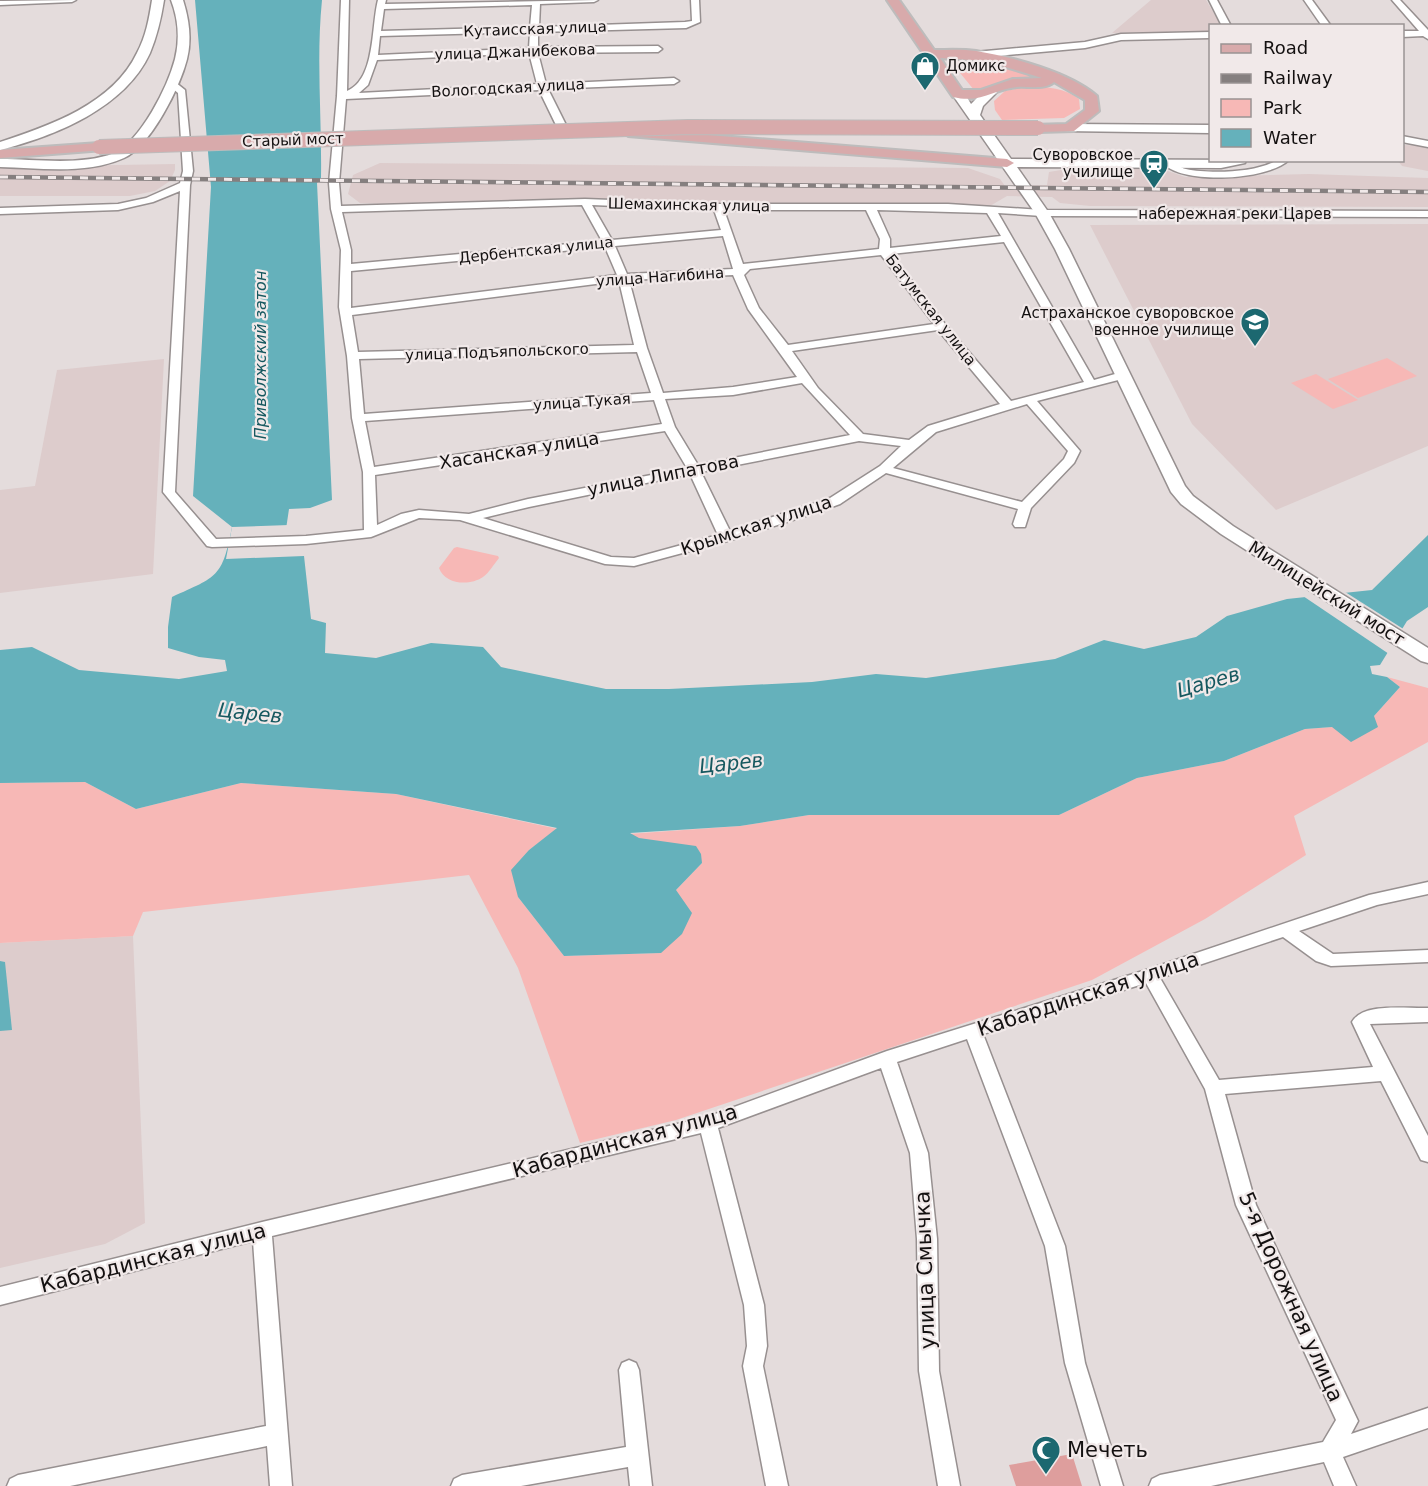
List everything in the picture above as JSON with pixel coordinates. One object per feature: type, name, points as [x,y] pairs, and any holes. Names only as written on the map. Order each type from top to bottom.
[{"type":"main road","points":[[0,146],[54,127],[96,105],[132,70],[146,49],[153,31],[158,0]]},
{"type":"main road","points":[[0,164],[86,162],[118,156],[129,151],[140,138],[172,84],[181,58],[182,13],[177,0]]},
{"type":"main road","points":[[893,0],[958,94],[991,92],[1013,83],[1030,81],[1061,84],[1083,91]]},
{"type":"main road","points":[[928,53],[951,56],[975,55],[1044,74],[1083,91],[1092,99],[1092,111],[1069,128]]},
{"type":"main road","points":[[973,116],[977,105],[991,92]]},
{"type":"main road","name":"Милицейский мост","points":[[958,94],[1042,213],[1062,249],[1177,489],[1187,500],[1227,530],[1428,657]]},
{"type":"main road","points":[[41,151],[38,145],[39,138],[54,127]]},
{"type":"main road","points":[[586,130],[752,127],[1209,129]]},
{"type":"main road","points":[[586,130],[1007,163],[1221,164],[1230,162]]},
{"type":"main road","name":"Старый мост","points":[[0,154],[99,147],[586,130]]},
{"type":"street","points":[[3,5],[72,0]]},
{"type":"street","points":[[345,0],[342,96],[334,183],[336,209],[346,250],[344,268],[346,312],[353,356],[358,418],[369,472],[371,533]]},
{"type":"street","points":[[342,96],[358,90],[363,85],[373,58],[381,3],[594,0]]},
{"type":"street","name":"Кутаисская улица","points":[[375,34],[695,24],[697,21],[695,0]]},
{"type":"street","points":[[1213,0],[1226,24]]},
{"type":"street","points":[[1308,0],[1326,24]]},
{"type":"street","points":[[1396,0],[1427,34]]},
{"type":"street","points":[[536,1],[533,50],[542,87],[561,124]]},
{"type":"street","points":[[1404,33],[1427,34]]},
{"type":"street","points":[[975,55],[1084,45],[1121,36],[1209,34]]},
{"type":"street","name":"улица Джанибекова","points":[[373,58],[533,50],[658,49]]},
{"type":"street","name":"Вологодская улица","points":[[342,96],[674,81]]},
{"type":"street","points":[[0,212],[118,207],[149,200],[185,186],[188,171],[182,92],[172,84]]},
{"type":"street","points":[[1404,139],[1428,144]]},
{"type":"street","points":[[1168,164],[1186,172],[1235,173],[1266,170],[1279,166],[1282,162]]},
{"type":"street","name":"Крымская улица","points":[[185,186],[170,492],[212,543],[306,540],[371,533],[406,517],[445,513],[469,518],[616,562],[634,562],[726,537],[835,501],[884,469],[911,444],[932,429],[1008,405],[1122,376]]},
{"type":"street","points":[[585,202],[609,243],[623,277],[657,397],[669,427],[693,468],[726,537]]},
{"type":"street","name":"Шемахинская улица","points":[[336,209],[585,202],[718,207],[948,207],[1042,213]]},
{"type":"street","points":[[718,207],[738,264],[737,272],[764,326],[805,379],[859,437]]},
{"type":"street","name":"Батумская улица","points":[[870,207],[885,239],[884,251],[941,327],[1008,405]]},
{"type":"street","points":[[991,210],[1091,384]]},
{"type":"street","name":"набережная реки Царев","points":[[1042,213],[1428,214]]},
{"type":"street","name":"Дербентская улица","points":[[344,268],[514,254],[728,232]]},
{"type":"street","name":"улица Нагибина","points":[[346,312],[623,277],[737,272],[747,266],[1008,238]]},
{"type":"street","points":[[784,349],[941,327]]},
{"type":"street","name":"улица Подъяпольского","points":[[353,356],[642,348]]},
{"type":"street","name":"улица Тукая","points":[[358,418],[733,391],[805,379]]},
{"type":"street","points":[[1020,524],[1025,507],[1070,460],[1074,451],[1030,400]]},
{"type":"street","name":"Хасанская улица","points":[[369,472],[669,427]]},
{"type":"street","name":"улица Липатова","points":[[469,518],[693,468],[859,437],[911,444]]},
{"type":"street","points":[[884,469],[1025,507]]},
{"type":"street","name":"Кабардинская улица","points":[[0,1296],[262,1230],[708,1124],[887,1058],[1150,975],[1375,899],[1428,888]]},
{"type":"street","points":[[1284,929],[1331,960],[1428,956]]},
{"type":"street","name":"5-я Дорожная улица","points":[[1150,975],[1214,1088],[1246,1205],[1347,1421],[1330,1450]]},
{"type":"street","points":[[1428,1015],[1368,1016],[1361,1022],[1363,1030],[1428,1154]]},
{"type":"street","points":[[973,1030],[1055,1246],[1075,1363],[1112,1486]]},
{"type":"street","name":"улица Смычка","points":[[887,1058],[919,1153],[927,1239],[929,1371],[950,1486]]},
{"type":"street","points":[[1214,1088],[1387,1073]]},
{"type":"street","points":[[708,1124],[754,1305],[757,1346],[753,1366],[777,1486]]},
{"type":"street","points":[[262,1230],[281,1486]]},
{"type":"street","points":[[629,1370],[641,1486]]},
{"type":"street","points":[[1161,1486],[1330,1450],[1428,1418]]},
{"type":"street","points":[[18,1486],[277,1434]]},
{"type":"street","points":[[1330,1450],[1345,1486]]},
{"type":"street","points":[[462,1486],[638,1455]]},
{"type":"shaded area","points":[[1151,0],[1206,0],[1220,24],[1209,24],[1209,31],[1112,33]]},
{"type":"shaded area","points":[[1404,145],[1428,146],[1428,171],[1402,166],[1399,162],[1404,162]]},
{"type":"shaded area","points":[[380,163],[968,168],[1000,179],[1005,186],[1047,185],[1049,172],[1079,167],[1165,170],[1185,177],[1309,174],[1428,178],[1428,207],[1090,206],[1060,203],[1052,197],[1007,196],[990,206],[360,203],[348,194],[353,175]]},
{"type":"shaded area","points":[[175,164],[170,181],[155,191],[130,196],[0,196],[0,167]]},
{"type":"shaded area","points":[[1428,224],[1428,446],[1276,510],[1192,424],[1090,225]]},
{"type":"shaded area","points":[[164,359],[153,574],[0,593],[0,490],[35,486],[57,370]]},
{"type":"shaded area","points":[[133,936],[145,1223],[105,1244],[0,1268],[0,943]]},
{"type":"green space","points":[[961,60],[982,60],[1051,79],[1009,81],[986,90],[974,90],[952,63]]},
{"type":"green space","points":[[1030,86],[1068,92],[1079,99],[1080,109],[1064,118],[1002,120],[995,110],[994,101],[1005,91]]},
{"type":"green space","points":[[1387,358],[1417,376],[1358,398],[1328,379]]},
{"type":"green space","points":[[1316,374],[1358,400],[1333,409],[1291,383]]},
{"type":"green space","points":[[457,547],[499,558],[478,580],[465,583],[452,581],[442,574],[439,568]]},
{"type":"green space","points":[[1387,677],[1428,688],[1428,742],[1294,816],[1306,855],[1205,919],[1092,980],[676,1120],[580,1143],[518,968],[469,875],[143,912],[133,936],[0,943],[0,783],[85,782],[136,809],[241,783],[396,794],[558,829],[529,850],[518,897],[564,956],[661,953],[676,890],[702,863],[628,834],[740,826],[809,815],[1059,815],[1137,778],[1224,761],[1305,729],[1332,727],[1374,716],[1400,687]]},
{"type":"water","points":[[195,0],[322,0],[319,67],[321,178],[317,183],[332,500],[310,508],[289,509],[282,556],[304,556],[311,619],[326,623],[325,653],[376,658],[431,643],[483,647],[501,667],[606,689],[669,689],[812,682],[876,674],[926,678],[1055,659],[1104,640],[1144,649],[1196,637],[1227,616],[1287,599],[1372,590],[1428,535],[1428,607],[1407,621],[1380,665],[1370,666],[1372,674],[1387,677],[1400,687],[1374,716],[1378,727],[1351,742],[1332,727],[1305,729],[1224,761],[1137,778],[1059,815],[809,815],[740,826],[630,833],[639,838],[696,846],[701,854],[702,863],[676,890],[692,913],[682,934],[661,953],[564,956],[518,897],[511,870],[529,850],[557,828],[396,794],[241,783],[136,809],[85,782],[0,783],[0,650],[32,647],[79,670],[179,679],[227,671],[225,660],[199,657],[168,648],[172,597],[209,579],[216,573],[225,556],[232,527],[193,496],[211,187]]},
{"type":"water","points":[[0,961],[5,962],[12,1030],[0,1031]]},
{"type":"pier","points":[[289,525],[285,554],[304,553],[304,556],[226,559],[232,527]]},
{"type":"pier","points":[[1342,590],[1405,630],[1389,654],[1300,594]]},
{"type":"building","name":"Мечеть","points":[[1072,1454],[1082,1486],[1016,1486],[1009,1465]]},
{"type":"railway","points":[[0,177],[1428,192]]},
{"type":"place","name":"Домикс","points":[[925,92]]},
{"type":"place","name":"Суворовское училище","points":[[1154,190]]},
{"type":"place","name":"Астраханское суворовское военное училище","points":[[1255,348]]},
{"type":"place","name":"Мечеть","points":[[1046,1476]]},
{"type":"water label","name":"Приволжский затон","points":[[260,355]]},
{"type":"water label","name":"Царев","points":[[1208,682]]},
{"type":"water label","name":"Царев","points":[[250,713]]},
{"type":"water label","name":"Царев","points":[[731,763]]}]
